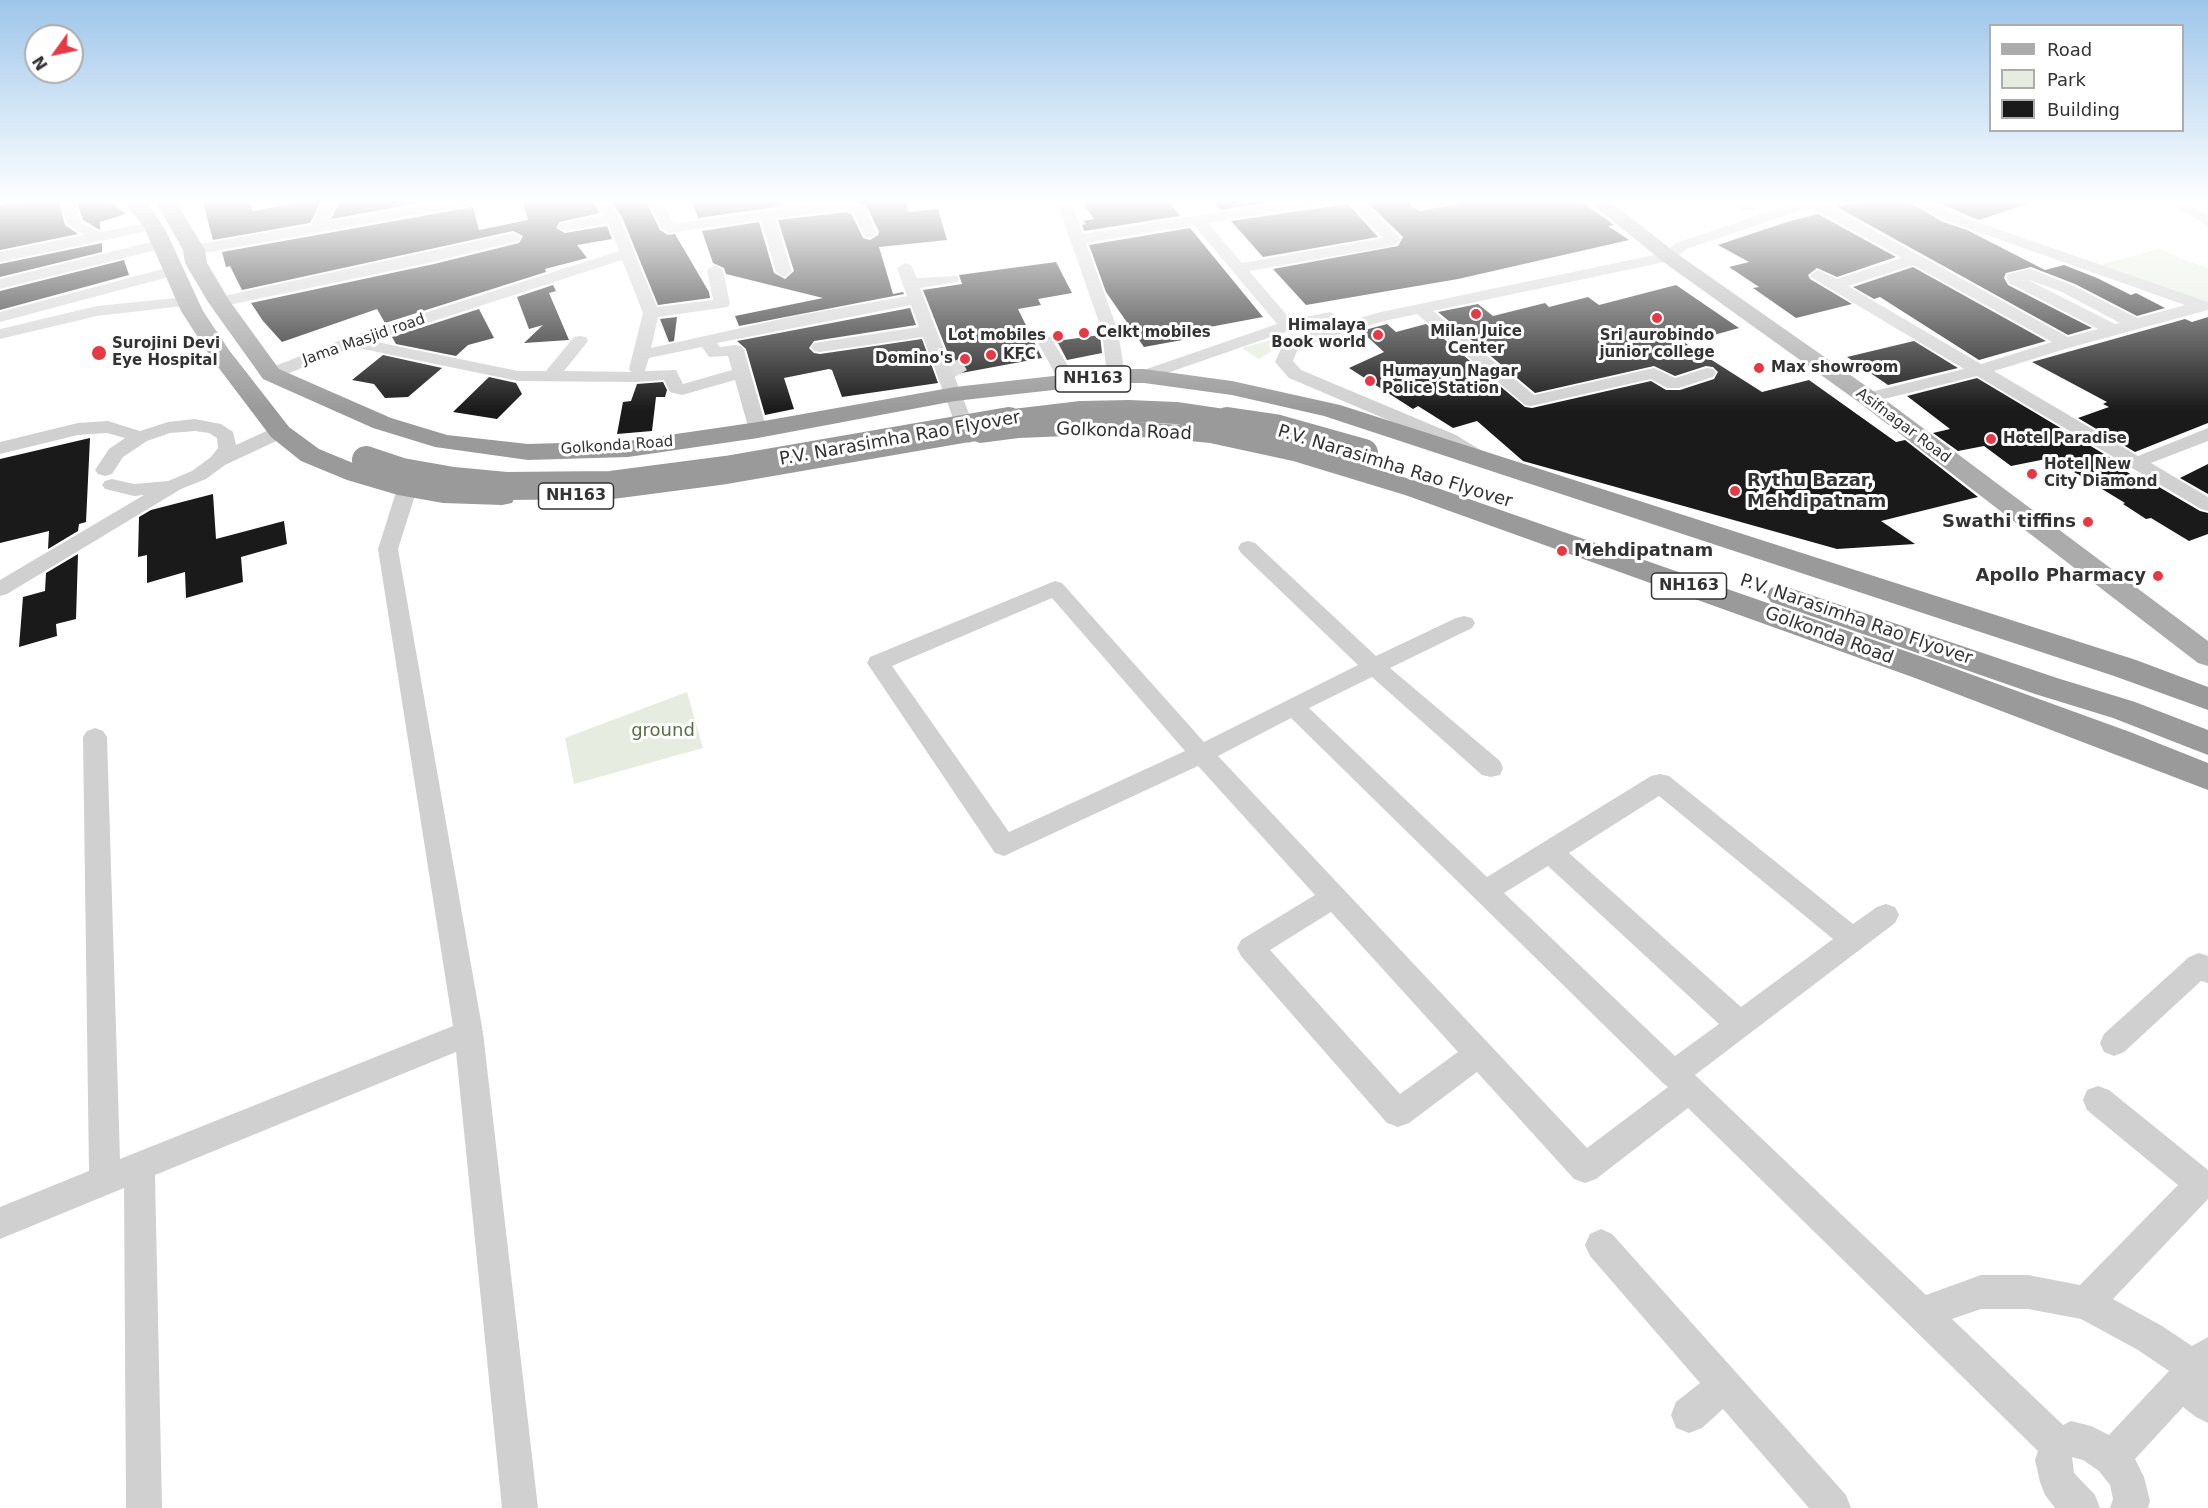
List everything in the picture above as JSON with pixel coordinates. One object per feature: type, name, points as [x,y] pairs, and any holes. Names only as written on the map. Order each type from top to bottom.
[{"type":"highway","name":"Golkonda Road","points":[[200,269],[219,303],[272,374],[382,423],[444,442],[528,452],[628,448],[758,430],[920,401],[963,387],[1116,376],[1144,376],[1232,388],[1331,410],[2126,668],[2208,699]]},
{"type":"highway","name":"Golkonda Road","points":[[174,271],[186,302],[220,354],[279,432],[310,455],[356,474],[406,489],[443,495],[543,498],[626,493],[1019,430],[1092,427],[1210,435],[1299,454],[1414,489],[1915,666],[2208,777]]},
{"type":"highway","name":"P.V. Narasimha Rao Flyover","points":[[272,374],[301,401],[355,436],[402,472],[453,481],[506,486],[610,485],[726,470],[1032,417],[1081,412],[1176,413],[1275,428],[1364,453],[2046,686],[2124,710],[2208,743]]},
{"type":"highway","name":"P.V. Narasimha Rao Flyover","points":[[248,389],[304,432],[333,447],[517,470],[614,470],[723,455],[1028,403],[1129,398],[1228,406],[1282,415],[1373,440],[1980,643],[2208,724]]},
{"type":"highway","points":[[920,401],[933,444]]},
{"type":"main road","name":"Asifnagar Road","points":[[1701,269],[1877,396],[2208,656]]},
{"type":"main road","points":[[1877,396],[2208,638]]},
{"type":"street","points":[[0,284],[47,269]]},
{"type":"street","points":[[219,303],[375,269]]},
{"type":"street","name":"Jama Masjid road","points":[[272,374],[352,342],[577,269]]},
{"type":"street","points":[[634,269],[651,313],[636,377]]},
{"type":"street","points":[[905,269],[928,331],[963,387],[969,437]]},
{"type":"street","points":[[1087,269],[1110,331],[1116,376]]},
{"type":"street","points":[[1240,269],[1287,326]]},
{"type":"street","points":[[1144,376],[1287,326],[1557,269]]},
{"type":"street","points":[[1482,459],[1449,439],[1295,374],[1284,362],[1289,348],[1305,339],[1576,269]]},
{"type":"street","points":[[1836,285],[1883,269]]},
{"type":"street","points":[[1933,269],[2066,343]]},
{"type":"street","points":[[2098,269],[2205,307]]},
{"type":"street","points":[[651,313],[722,304],[716,270]]},
{"type":"street","points":[[0,317],[174,271]]},
{"type":"street","points":[[2113,330],[2015,280],[2014,277],[2030,274],[2068,289],[2135,324]]},
{"type":"street","points":[[1818,275],[2208,505]]},
{"type":"street","points":[[641,355],[913,292],[951,279]]},
{"type":"street","points":[[0,334],[97,311],[186,302]]},
{"type":"street","points":[[1877,396],[1980,370],[2135,324],[2205,307]]},
{"type":"street","points":[[1421,309],[1531,401],[1654,373],[1673,384],[1707,373]]},
{"type":"street","points":[[820,347],[928,331]]},
{"type":"street","points":[[705,340],[716,353],[735,350],[758,430]]},
{"type":"street","points":[[550,377],[580,341]]},
{"type":"street","points":[[352,342],[518,376],[636,377],[670,374],[676,388],[682,390],[741,374]]},
{"type":"street","points":[[1045,342],[1068,381]]},
{"type":"street","points":[[174,485],[134,490],[108,478],[116,453],[140,437],[168,428],[195,425],[214,428],[226,436],[227,448],[218,461]]},
{"type":"street","points":[[0,448],[78,429],[108,427],[140,437]]},
{"type":"street","points":[[0,589],[174,485],[199,475],[218,461],[279,432]]},
{"type":"street","points":[[2136,464],[2208,434]]},
{"type":"street","points":[[406,489],[388,549],[469,1033],[520,1508]]},
{"type":"street","points":[[1248,548],[1374,667],[1491,768]]},
{"type":"street","points":[[1464,623],[1293,706],[1201,754],[1004,846],[878,663],[1055,588],[1201,754],[1585,1168],[1682,1081],[1740,1024],[1886,915]]},
{"type":"street","points":[[1293,706],[2058,1445]]},
{"type":"street","points":[[95,737],[105,1180]]},
{"type":"street","points":[[1485,891],[1660,783],[1852,940]]},
{"type":"street","points":[[1550,852],[1740,1024]]},
{"type":"street","points":[[1334,897],[1251,948],[1398,1113],[1479,1054]]},
{"type":"street","points":[[2114,1043],[2199,965],[2208,971]]},
{"type":"street","points":[[0,1223],[469,1033]]},
{"type":"street","points":[[2086,1303],[2201,1184],[2098,1100]]},
{"type":"street","points":[[139,1166],[144,1508]]},
{"type":"street","points":[[1601,1245],[1833,1508]]},
{"type":"street","points":[[1921,1313],[1981,1292],[2028,1292],[2086,1303],[2150,1338],[2195,1368],[2208,1405]]},
{"type":"street","points":[[2112,1458],[2195,1368]]},
{"type":"street","points":[[1689,1416],[1724,1385]]},
{"type":"street","points":[[2071,1505],[2058,1482],[2052,1460],[2058,1445],[2071,1440],[2091,1444],[2112,1458],[2126,1478],[2132,1501],[2128,1508]]},
{"type":"green space","points":[[2105,269],[2208,269],[2208,303]]},
{"type":"green space","points":[[1303,331],[1259,359],[1242,348]]},
{"type":"green space","name":"ground","points":[[687,692],[703,748],[574,784],[565,738]]},
{"type":"building","points":[[0,269],[31,269],[0,277]]},
{"type":"building","points":[[87,269],[127,269],[129,275],[0,310],[0,291]]},
{"type":"building","points":[[232,269],[337,269],[242,290]]},
{"type":"building","points":[[409,269],[545,269],[546,272],[385,323],[377,309],[282,342],[263,321],[251,303]]},
{"type":"building","points":[[643,269],[696,269],[709,292],[710,298],[658,305]]},
{"type":"building","points":[[724,269],[773,269],[774,273],[785,279],[794,271],[886,269],[893,294],[903,292],[904,294],[739,326],[735,316],[823,298],[726,274]]},
{"type":"building","points":[[1001,269],[1060,269],[1072,293],[1038,299],[1041,305],[1018,309],[1042,358],[956,374],[923,290],[962,284],[959,275]]},
{"type":"building","points":[[1098,269],[1224,269],[1263,317],[1199,329],[1204,336],[1144,347],[1106,292]]},
{"type":"building","points":[[1273,269],[1500,269],[1458,279],[1306,305]]},
{"type":"building","points":[[1733,269],[1815,269],[1808,275],[1810,279],[1852,304],[1796,318],[1753,288],[1759,287]]},
{"type":"building","points":[[1820,269],[1859,269],[1837,277]]},
{"type":"building","points":[[1906,269],[1917,269],[2046,341],[1979,360],[1880,297],[1874,299],[1853,287]]},
{"type":"building","points":[[1950,269],[2021,269],[2006,273],[2004,278],[2008,285],[2092,328],[2068,335]]},
{"type":"building","points":[[2037,269],[2075,269],[2131,295],[2136,293],[2165,308],[2137,316],[2075,284]]},
{"type":"building","points":[[553,285],[556,291],[549,293],[569,340],[524,343],[543,325],[529,329],[517,297]]},
{"type":"building","points":[[1676,285],[1739,328],[1685,343],[1762,392],[1809,380],[1896,442],[1905,440],[1978,497],[1881,521],[1915,544],[1837,549],[1523,461],[1477,421],[1453,428],[1418,406],[1413,409],[1349,368],[1384,352],[1361,331],[1387,324],[1396,332],[1426,324],[1525,407],[1532,408],[1651,381],[1666,390],[1680,390],[1714,379],[1718,372],[1713,367],[1706,366],[1675,376],[1654,366],[1535,393],[1438,312],[1478,304],[1493,316],[1545,303],[1549,307],[1588,297],[1599,305]]},
{"type":"building","points":[[910,308],[916,325],[814,341],[809,348],[814,353],[820,354],[922,339],[938,383],[842,397],[832,370],[829,369],[784,378],[794,409],[765,415],[746,349],[737,341]]},
{"type":"building","points":[[479,309],[494,338],[468,345],[456,356],[396,344],[392,337]]},
{"type":"building","points":[[677,317],[674,341],[669,342],[660,319]]},
{"type":"building","points":[[2208,317],[2208,423],[2135,452],[2078,418],[2109,407],[2103,404],[2107,402],[2032,362],[2185,319],[2192,322]]},
{"type":"building","points":[[1100,335],[1102,353],[1067,360],[1057,341]]},
{"type":"building","points":[[1914,341],[1958,368],[1888,385],[1847,357]]},
{"type":"building","points":[[383,355],[442,368],[408,397],[385,398],[374,384],[352,380]]},
{"type":"building","points":[[489,377],[516,383],[522,394],[497,419],[453,412]]},
{"type":"building","points":[[1977,378],[2114,460],[2110,462],[2156,489],[2159,487],[2200,511],[2208,513],[2208,534],[2189,541],[2151,518],[2146,519],[2123,504],[2125,503],[2051,458],[2011,466],[1984,446],[1958,451],[1933,433],[1950,429],[1907,396]]},
{"type":"building","points":[[663,382],[667,390],[665,397],[656,397],[652,431],[617,434],[623,402],[631,401],[637,384]]},
{"type":"building","points":[[90,438],[86,522],[79,524],[78,531],[48,549],[49,531],[0,543],[0,459]]},
{"type":"building","points":[[2208,464],[2208,494],[2180,478]]},
{"type":"building","points":[[213,494],[216,539],[284,521],[287,544],[241,557],[243,582],[186,598],[185,572],[147,583],[147,555],[138,557],[139,517],[151,510]]},
{"type":"building","points":[[78,554],[76,619],[56,624],[57,636],[19,647],[23,597],[45,591],[46,573]]},
{"type":"tunnel","points":[[953,362],[960,374]]},
{"type":"place","name":"Milan Juice Center","points":[[1476,314]]},
{"type":"place","name":"Sri aurobindo junior college","points":[[1657,318]]},
{"type":"place","name":"Celkt mobiles","points":[[1084,333]]},
{"type":"place","name":"Himalaya Book world","points":[[1378,335]]},
{"type":"place","name":"Lot mobiles","points":[[1058,336]]},
{"type":"place","name":"Surojini Devi Eye Hospital","points":[[99,353]]},
{"type":"place","name":"KFC","points":[[991,355]]},
{"type":"place","name":"Domino's","points":[[965,359]]},
{"type":"place","name":"Max showroom","points":[[1759,368]]},
{"type":"place","name":"Humayun Nagar Police Station","points":[[1370,381]]},
{"type":"place","name":"Hotel Paradise","points":[[1991,439]]},
{"type":"place","name":"Hotel New City Diamond","points":[[2032,474]]},
{"type":"place","name":"Rythu Bazar, Mehdipatnam","points":[[1735,491]]},
{"type":"place","name":"Swathi tiffins","points":[[2088,522]]},
{"type":"place","name":"Mehdipatnam","points":[[1562,551]]},
{"type":"place","name":"Apollo Pharmacy","points":[[2158,576]]}]
